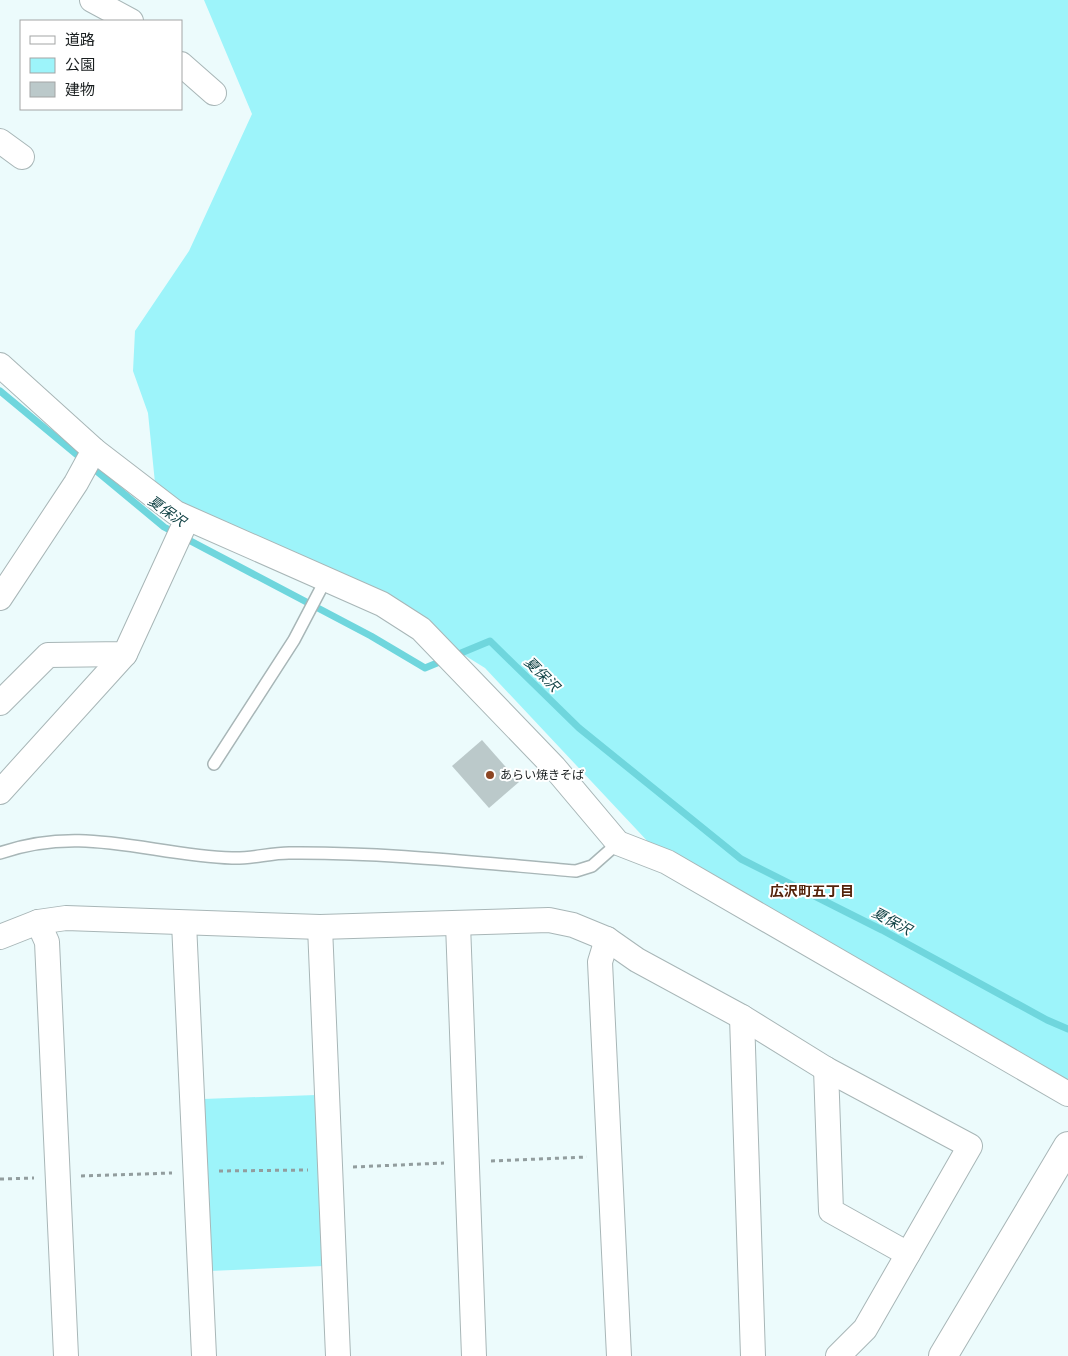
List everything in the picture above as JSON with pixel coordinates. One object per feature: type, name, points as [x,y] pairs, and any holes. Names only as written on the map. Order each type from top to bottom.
[{"type":"street","points":[[94,1],[129,20]]},
{"type":"street","points":[[182,65],[214,93]]},
{"type":"street","points":[[0,141],[22,158]]},
{"type":"street","points":[[0,365],[94,450],[188,519],[382,604],[421,629],[554,767],[618,843],[667,862],[1068,1094]]},
{"type":"street","points":[[0,598],[76,483],[94,450]]},
{"type":"street","points":[[0,792],[125,654],[188,519]]},
{"type":"street","points":[[0,703],[48,655],[125,654]]},
{"type":"street","points":[[0,937],[38,922],[66,918],[320,927],[549,920],[573,924],[607,939],[637,960],[742,1017],[826,1069],[970,1146],[865,1329],[838,1356]]},
{"type":"street","points":[[38,922],[47,942],[66,1356]]},
{"type":"street","points":[[184,923],[204,1356]]},
{"type":"street","points":[[458,924],[474,1356]]},
{"type":"street","points":[[320,927],[338,1356]]},
{"type":"street","points":[[607,939],[600,962],[619,1356]]},
{"type":"street","points":[[742,1017],[753,1356]]},
{"type":"street","points":[[826,1069],[831,1211],[908,1254]]},
{"type":"street","points":[[943,1356],[1068,1146]]},
{"type":"lane","points":[[214,764],[294,640],[326,579]]},
{"type":"lane","points":[[0,853],[42,842],[70,840],[135,844],[188,855],[234,858],[287,853],[388,856],[576,871],[592,866],[618,843]]},
{"type":"path","points":[[215,1172],[310,1170]]},
{"type":"path","points":[[0,1179],[182,1173]]},
{"type":"green space","points":[[204,0],[1068,0],[1068,1085],[667,862],[485,668],[382,604],[182,507],[155,483],[148,413],[133,371],[135,331],[189,251],[252,114]]},
{"type":"green space","points":[[316,1095],[323,1266],[210,1271],[203,1099]]},
{"type":"building","points":[[482,740],[519,782],[489,808],[452,766]]},
{"type":"waterway","name":"夏保沢","points":[[0,391],[164,527],[371,636],[425,668],[490,641],[579,728],[741,859],[882,930],[1047,1020],[1068,1029]]},
{"type":"place","name":"あらい焼きそば","points":[[490,775]]},
{"type":"district","name":"広沢町五丁目","points":[[812,891]]}]
